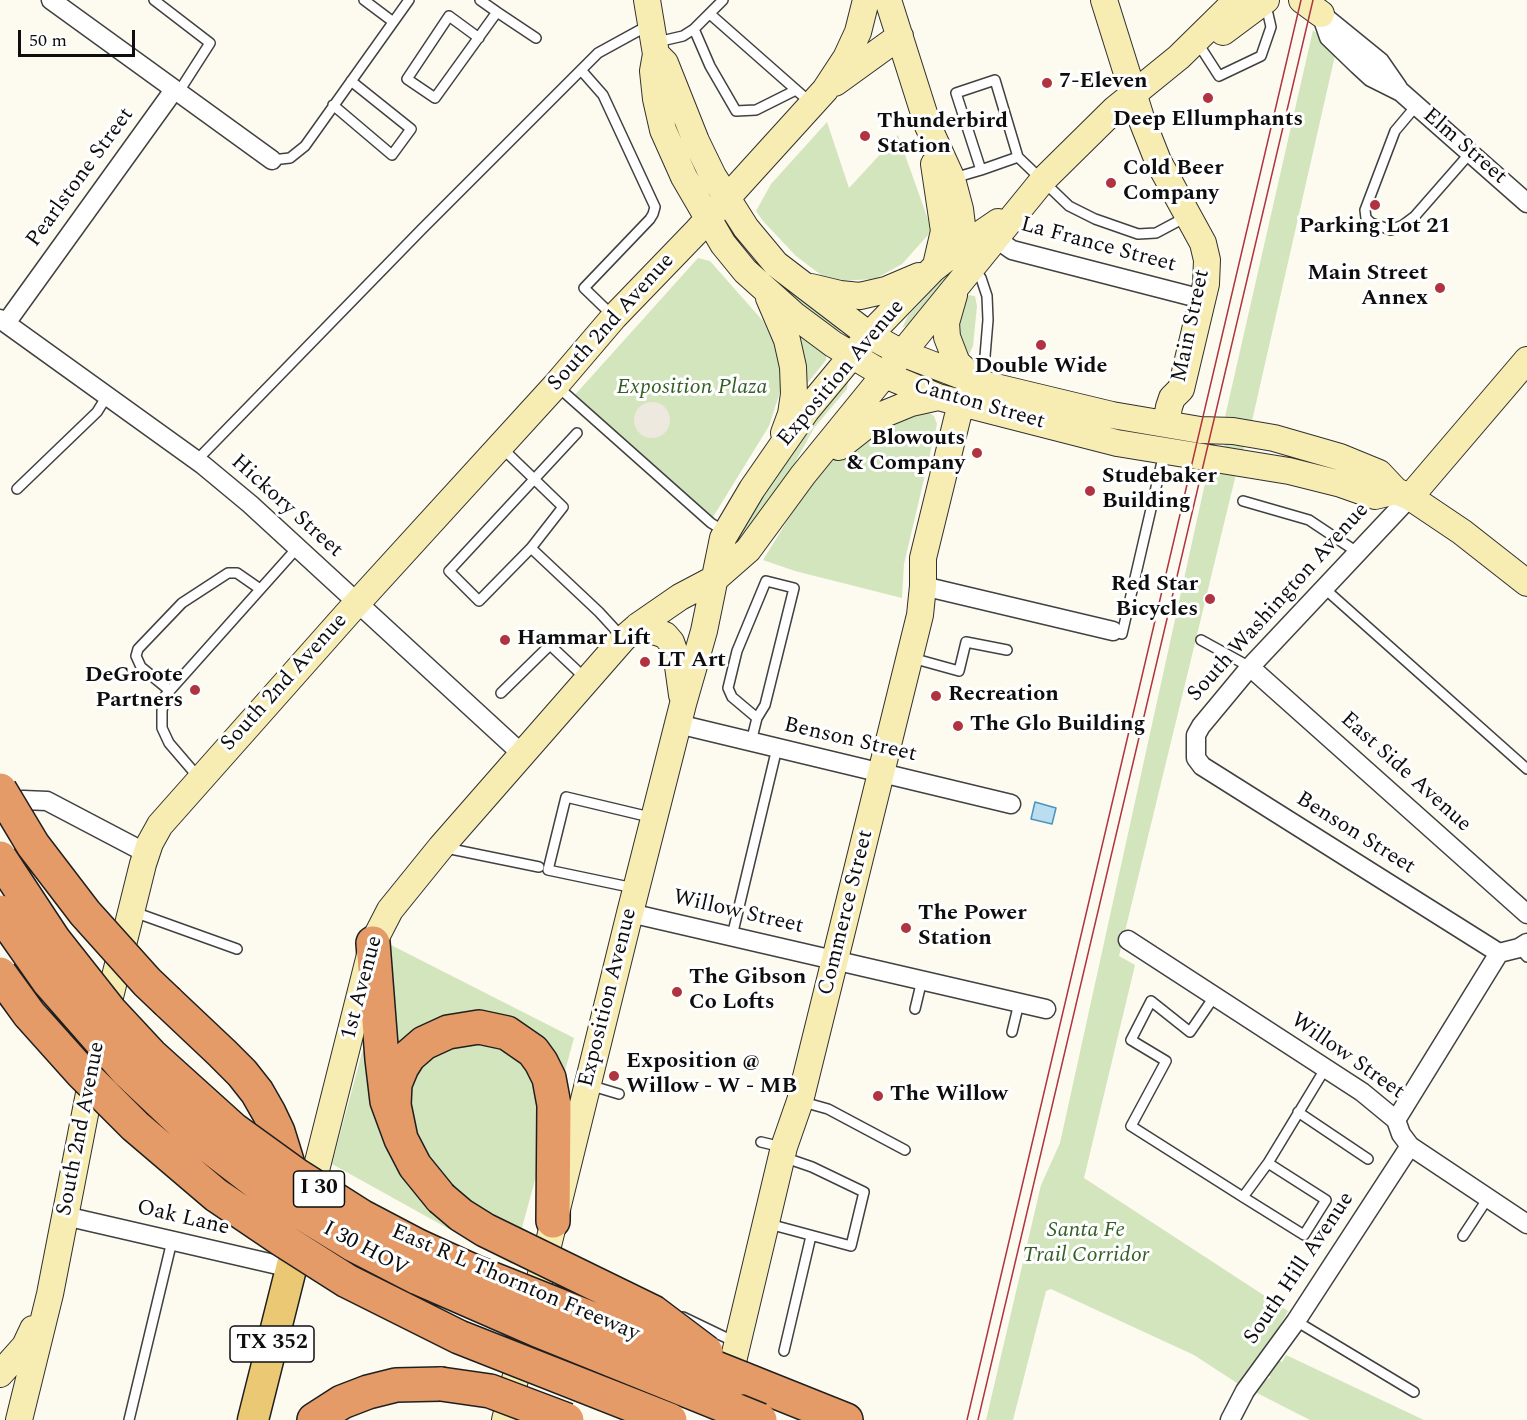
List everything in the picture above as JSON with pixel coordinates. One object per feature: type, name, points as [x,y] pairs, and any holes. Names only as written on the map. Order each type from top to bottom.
[{"type":"highway","points":[[0,790],[33,845],[85,913],[147,982],[242,1073],[256,1092],[278,1132],[305,1214]]},
{"type":"highway","name":"East R L Thornton Freeway","points":[[0,858],[54,940],[110,1011],[144,1048],[233,1129],[298,1176],[361,1216],[466,1268],[846,1420]]},
{"type":"highway","name":"I 30 HOV","points":[[0,912],[49,982],[132,1076],[196,1136],[283,1202],[352,1244],[418,1278],[537,1330],[760,1420]]},
{"type":"highway","name":"I 30 HOV","points":[[0,933],[44,996],[81,1041],[128,1091],[202,1157],[274,1211],[346,1255],[442,1304],[721,1420]]},
{"type":"highway","points":[[373,943],[387,1101],[401,1139],[415,1166],[441,1198],[461,1215],[485,1230],[653,1312],[741,1378]]},
{"type":"highway","points":[[0,974],[29,1014],[81,1072],[135,1126],[216,1195],[281,1239],[346,1281],[459,1337],[670,1420]]},
{"type":"highway","points":[[401,1139],[394,1105],[394,1084],[409,1056],[424,1043],[448,1032],[479,1027],[507,1033],[521,1041],[541,1062],[549,1078],[554,1105],[550,1235]]},
{"type":"highway","points":[[314,1420],[342,1402],[368,1392],[396,1385],[441,1384],[490,1391],[567,1420]]},
{"type":"main road","name":"South 2nd Avenue","points":[[19,1420],[50,1294],[100,1037],[146,853],[160,825],[199,778],[556,385],[614,318],[726,199],[811,95],[846,58],[858,32],[866,0]]},
{"type":"main road","points":[[888,0],[928,126],[952,179],[960,209],[965,258]]},
{"type":"main road","name":"Main Street","points":[[1104,0],[1141,118],[1158,161],[1203,243],[1207,260],[1206,284],[1181,388],[1168,407],[1166,424]]},
{"type":"main road","name":"Exposition Avenue","points":[[504,1420],[654,818],[704,631],[723,538],[752,489],[806,411],[869,335],[933,269],[965,258],[1133,93],[1190,53],[1255,1]]},
{"type":"main road","name":"Canton Street","points":[[652,30],[696,141],[726,199],[765,252],[783,270],[869,335],[902,353],[983,384],[1112,415],[1166,424]]},
{"type":"main road","name":"Canton Street","points":[[652,30],[653,84],[663,130],[674,158],[707,220],[723,244],[745,271],[765,290],[820,335],[885,375],[949,400],[1117,443],[1165,450]]},
{"type":"main road","name":"South 2nd Avenue","points":[[811,95],[900,36]]},
{"type":"main road","points":[[804,285],[840,294],[860,296],[886,290],[933,269],[944,231],[928,126]]},
{"type":"main road","name":"Exposition Avenue","points":[[716,578],[748,550],[803,475],[957,287],[965,258]]},
{"type":"main road","points":[[957,287],[946,323],[949,344],[957,363],[983,384]]},
{"type":"main road","points":[[765,290],[787,340],[793,367],[794,394],[791,414],[777,452]]},
{"type":"main road","points":[[1165,450],[1289,471],[1341,484],[1375,496],[1403,494],[1521,370]]},
{"type":"main road","points":[[1181,388],[1195,413],[1233,431]]},
{"type":"main road","points":[[803,475],[877,417],[911,403],[949,400]]},
{"type":"main road","name":"Commerce Street","points":[[721,1420],[766,1224],[776,1149],[800,1101],[920,615],[923,558],[949,400]]},
{"type":"main road","points":[[1166,424],[1274,438],[1340,457],[1379,472],[1403,494],[1462,532],[1527,583]]},
{"type":"main road","name":"1st Avenue","points":[[253,1420],[373,943],[390,910],[441,847],[631,632],[680,597],[716,578]]},
{"type":"main road","points":[[631,632],[660,632],[671,642],[677,659],[681,714]]},
{"type":"main road","points":[[0,1374],[25,1346],[50,1294]]},
{"type":"street","points":[[51,0],[272,160]]},
{"type":"street","name":"Elm Street","points":[[1315,3],[1380,62],[1401,92],[1526,200]]},
{"type":"street","name":"Pearlstone Street","points":[[3,321],[176,92]]},
{"type":"street","name":"La France Street","points":[[991,234],[1012,250],[1202,299]]},
{"type":"street","name":"Hickory Street","points":[[3,321],[196,460],[250,504],[522,754]]},
{"type":"street","name":"South Washington Avenue","points":[[1195,748],[1196,735],[1201,726],[1250,668],[1358,552],[1403,494]]},
{"type":"street","points":[[923,586],[1113,631]]},
{"type":"street","name":"East Side Avenue","points":[[1250,668],[1527,914]]},
{"type":"street","name":"Benson Street","points":[[681,714],[751,742],[1011,804]]},
{"type":"street","name":"Benson Street","points":[[1195,748],[1196,758],[1202,766],[1499,953]]},
{"type":"street","points":[[0,805],[23,800],[47,801],[146,853]]},
{"type":"street","name":"Willow Street","points":[[633,901],[732,936],[1046,1009]]},
{"type":"street","name":"Willow Street","points":[[1128,940],[1362,1092],[1396,1120],[1401,1134],[1410,1146],[1527,1224]]},
{"type":"street","points":[[1396,1120],[1499,953],[1524,949]]},
{"type":"street","name":"South Hill Avenue","points":[[1230,1420],[1245,1391],[1296,1321],[1410,1146]]},
{"type":"street","name":"Oak Lane","points":[[65,1216],[291,1268]]},
{"type":"lane","points":[[154,0],[210,43],[176,92]]},
{"type":"lane","points":[[364,0],[392,21]]},
{"type":"lane","points":[[272,160],[290,158],[298,153],[409,0]]},
{"type":"lane","points":[[480,0],[536,38]]},
{"type":"lane","points":[[196,460],[598,52],[652,30],[683,36],[694,30],[723,0]]},
{"type":"lane","points":[[1190,53],[1220,76],[1261,56],[1271,27],[1268,14],[1255,1]]},
{"type":"lane","points":[[478,38],[449,16],[407,79],[435,98],[478,38],[496,12]]},
{"type":"lane","points":[[710,14],[811,95]]},
{"type":"lane","points":[[694,30],[710,66],[736,111],[756,110],[811,95]]},
{"type":"lane","points":[[581,70],[603,95],[655,207],[650,219],[584,288],[614,318]]},
{"type":"lane","points":[[981,170],[956,93],[995,80],[1018,157],[1069,206],[1095,219],[1138,234],[1156,233],[1189,216]]},
{"type":"lane","points":[[333,105],[392,155],[411,129],[351,81]]},
{"type":"lane","points":[[1416,106],[1395,131],[1365,210],[1366,218],[1371,224],[1391,230],[1403,225],[1414,216],[1471,152]]},
{"type":"lane","points":[[952,179],[1018,157]]},
{"type":"lane","points":[[965,258],[981,278],[987,296],[988,320],[983,384]]},
{"type":"lane","points":[[556,385],[705,518],[726,533]]},
{"type":"lane","points":[[17,489],[97,412],[107,396]]},
{"type":"lane","points":[[500,446],[535,479],[563,507],[531,548],[478,601],[448,571],[535,479],[577,433]]},
{"type":"lane","points":[[1113,631],[1122,634],[1165,450]]},
{"type":"lane","points":[[1243,501],[1309,520],[1358,552]]},
{"type":"lane","points":[[199,778],[169,743],[162,728],[165,696],[298,547]]},
{"type":"lane","points":[[531,548],[599,612],[631,632]]},
{"type":"lane","points":[[170,690],[141,667],[136,656],[138,649],[182,603],[228,573],[237,573],[260,589]]},
{"type":"lane","points":[[751,742],[757,718],[765,705],[794,588],[766,581],[737,651],[728,688],[732,697],[757,718]]},
{"type":"lane","points":[[1325,589],[1527,769]]},
{"type":"lane","points":[[1201,640],[1250,668]]},
{"type":"lane","points":[[910,658],[959,671],[966,642],[1007,650]]},
{"type":"lane","points":[[501,693],[550,645],[587,680]]},
{"type":"lane","points":[[732,936],[777,748]]},
{"type":"lane","points":[[633,901],[548,870],[566,797],[654,818]]},
{"type":"lane","points":[[441,847],[539,867]]},
{"type":"lane","points":[[131,912],[237,950]]},
{"type":"lane","points":[[915,1009],[922,980]]},
{"type":"lane","points":[[1214,997],[1190,1032],[1151,1001],[1131,1040],[1166,1060],[1131,1126],[1304,1235],[1326,1200],[1268,1163]]},
{"type":"lane","points":[[1012,1032],[1019,1003]]},
{"type":"lane","points":[[1243,1197],[1268,1163],[1325,1069]]},
{"type":"lane","points":[[587,1085],[619,1094]]},
{"type":"lane","points":[[800,1101],[828,1109],[905,1149]]},
{"type":"lane","points":[[1298,1112],[1368,1159]]},
{"type":"lane","points":[[766,1224],[851,1246],[864,1192],[776,1149]]},
{"type":"lane","points":[[1463,1236],[1488,1198]]},
{"type":"lane","points":[[550,1235],[661,1306]]},
{"type":"lane","points":[[784,1351],[811,1236]]},
{"type":"lane","points":[[129,1420],[172,1241]]},
{"type":"lane","points":[[671,1311],[738,1344]]},
{"type":"lane","points":[[1296,1321],[1414,1392]]},
{"type":"green space","name":"Santa Fe Trail Corridor","points":[[1313,30],[1336,51],[1252,421],[1237,470],[1119,956],[1135,965],[1084,1178],[1288,1311],[1265,1353],[1282,1362],[1286,1355],[1424,1420],[1310,1420],[1255,1392],[1271,1377],[1256,1369],[1240,1385],[1194,1355],[1051,1289],[1046,1291],[1013,1420],[986,1420],[1041,1185],[1060,1143],[1209,465],[1219,466],[1232,419],[1225,417]]},
{"type":"green space","points":[[827,122],[849,188],[898,135],[931,228],[928,235],[902,264],[875,279],[837,281],[821,275],[796,256],[756,211],[771,184]]},
{"type":"green space","points":[[731,235],[768,276],[840,327],[841,331],[831,327],[777,288]]},
{"type":"green space","points":[[974,245],[909,324],[902,328],[908,316]]},
{"type":"green space","name":"Exposition Plaza","points":[[698,258],[710,261],[763,321],[777,351],[781,373],[780,392],[769,426],[713,517],[709,519],[573,397]]},
{"type":"green space","points":[[968,295],[975,296],[977,306],[973,346],[968,357],[953,334]]},
{"type":"green space","name":"Exposition Plaza","points":[[789,326],[826,355],[826,360],[801,391]]},
{"type":"green space","name":"Exposition Plaza","points":[[848,380],[847,389],[814,428],[793,466],[758,516],[733,546],[790,447]]},
{"type":"green space","points":[[928,412],[934,416],[937,424],[904,564],[902,598],[795,571],[763,560],[797,505],[819,475],[844,448],[893,418]]},
{"type":"green space","points":[[391,945],[574,1038],[512,1264],[332,1164]]},
{"type":"shaded area","points":[[652,402],[665,407],[670,420],[665,433],[652,438],[639,433],[634,420],[639,407]]},
{"type":"water","points":[[1035,802],[1056,808],[1052,824],[1031,819]]},
{"type":"tram line","points":[[967,1420],[1301,0]]},
{"type":"tram line","points":[[978,1420],[1313,0]]},
{"type":"place","name":"7-Eleven","points":[[1047,83]]},
{"type":"place","name":"Deep Ellumphants","points":[[1208,98]]},
{"type":"place","name":"Thunderbird Station","points":[[865,136]]},
{"type":"place","name":"Cold Beer Company","points":[[1111,183]]},
{"type":"place","name":"Parking Lot 21","points":[[1375,205]]},
{"type":"place","name":"Main Street Annex","points":[[1440,288]]},
{"type":"place","name":"Double Wide","points":[[1041,345]]},
{"type":"place","name":"Blowouts & Company","points":[[977,453]]},
{"type":"place","name":"Studebaker Building","points":[[1090,491]]},
{"type":"place","name":"Red Star Bicycles","points":[[1210,599]]},
{"type":"place","name":"Hammar Lift","points":[[505,640]]},
{"type":"place","name":"LT Art","points":[[645,662]]},
{"type":"place","name":"DeGroote Partners","points":[[195,690]]},
{"type":"place","name":"Recreation","points":[[936,696]]},
{"type":"place","name":"The Glo Building","points":[[958,726]]},
{"type":"place","name":"The Power Station","points":[[906,928]]},
{"type":"place","name":"The Gibson Co Lofts","points":[[677,992]]},
{"type":"place","name":"Exposition @ Willow - W - MB","points":[[614,1076]]},
{"type":"place","name":"The Willow","points":[[878,1096]]}]
